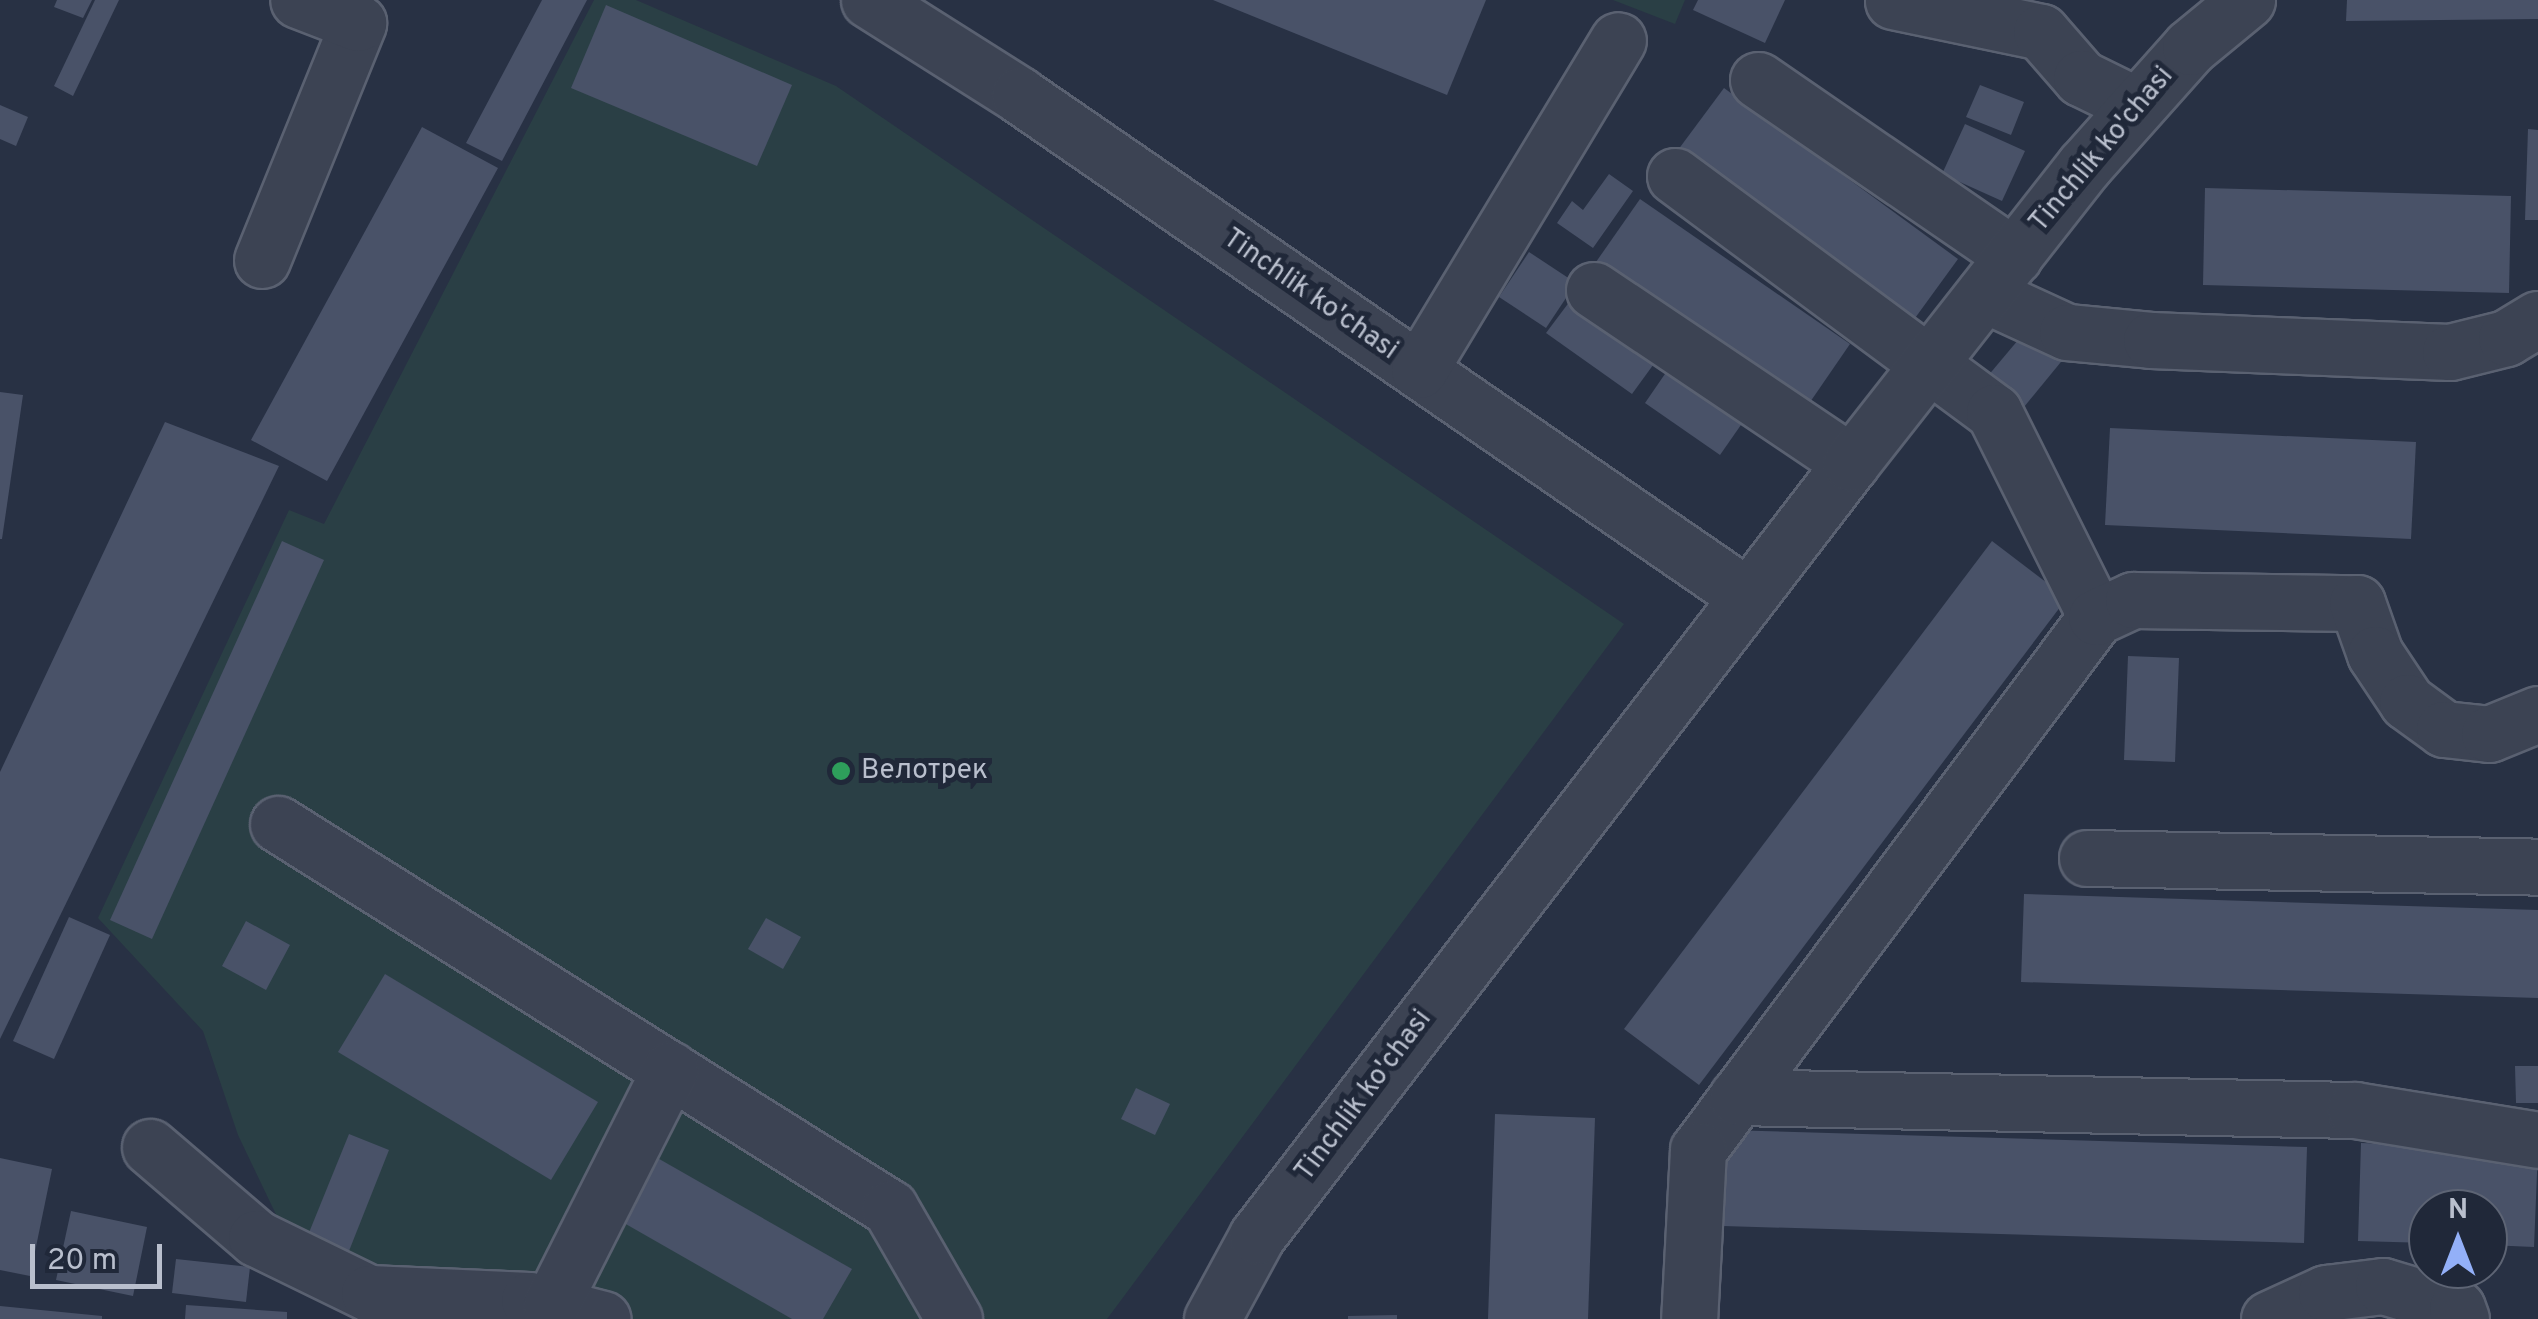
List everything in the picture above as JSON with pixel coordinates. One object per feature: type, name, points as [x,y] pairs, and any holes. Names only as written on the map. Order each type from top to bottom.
[{"type":"street","points":[[262,260],[358,23],[298,0]]},
{"type":"street","name":"Tinchlik ko'chasi","points":[[869,0],[1747,596]]},
{"type":"street","name":"Tinchlik ko'chasi","points":[[1212,1319],[1257,1236],[1851,463],[2136,105],[2190,47],[2247,0]]},
{"type":"street","points":[[1893,1],[2041,32],[2081,78],[2136,105]]},
{"type":"street","points":[[1419,370],[1618,40]]},
{"type":"street","points":[[1758,80],[2067,332],[2151,340],[2450,352],[2506,338],[2538,319]]},
{"type":"street","points":[[1675,176],[1932,362],[1994,412],[2096,617]]},
{"type":"street","points":[[1594,290],[1851,463]]},
{"type":"street","points":[[1689,1319],[1698,1150],[2096,617],[2133,600],[2357,604],[2375,654],[2407,702],[2444,728],[2488,734],[2538,714]]},
{"type":"street","points":[[278,824],[890,1208],[954,1319]]},
{"type":"street","points":[[2087,858],[2538,868]]},
{"type":"street","points":[[551,1305],[670,1069]]},
{"type":"street","points":[[1737,1097],[2356,1110],[2538,1140]]},
{"type":"street","points":[[150,1147],[256,1238],[368,1293],[551,1305],[603,1319]]},
{"type":"street","points":[[2268,1319],[2326,1293],[2383,1286],[2458,1308],[2462,1319]]},
{"type":"green space","name":"Велотрек","points":[[594,0],[636,0],[836,86],[1624,624],[1107,1319],[537,1319],[293,1250],[238,1135],[203,1031],[98,918],[289,510],[324,524]]},
{"type":"green space","points":[[1613,0],[1685,0],[1675,24]]},
{"type":"building","points":[[57,0],[92,0],[83,18],[54,7]]},
{"type":"building","points":[[95,0],[119,0],[73,96],[54,86]]},
{"type":"building","points":[[542,0],[587,0],[502,161],[466,143]]},
{"type":"building","points":[[1213,0],[1486,0],[1447,95]]},
{"type":"building","points":[[1698,0],[1785,0],[1765,43],[1693,10]]},
{"type":"building","points":[[2347,0],[2538,0],[2538,19],[2346,21]]},
{"type":"building","points":[[606,5],[792,85],[757,166],[571,88]]},
{"type":"building","points":[[1980,85],[2024,102],[2011,135],[1966,117]]},
{"type":"building","points":[[1724,88],[1958,259],[1910,325],[1675,154]]},
{"type":"building","points":[[0,105],[28,117],[16,146],[0,139]]},
{"type":"building","points":[[1965,124],[2025,151],[2002,201],[1942,174]]},
{"type":"building","points":[[422,127],[498,168],[327,481],[251,440]]},
{"type":"building","points":[[2528,129],[2538,130],[2538,220],[2525,220]]},
{"type":"building","points":[[1609,174],[1633,191],[1593,248],[1557,223],[1572,201],[1583,210]]},
{"type":"building","points":[[2205,188],[2511,196],[2509,293],[2203,285]]},
{"type":"building","points":[[1640,199],[1850,344],[1806,408],[1596,262]]},
{"type":"building","points":[[1529,252],[1576,283],[1546,328],[1499,297]]},
{"type":"building","points":[[1570,301],[1656,361],[1632,394],[1546,333]]},
{"type":"building","points":[[2029,327],[2065,357],[2024,407],[1987,377]]},
{"type":"building","points":[[1667,371],[1743,422],[1720,455],[1645,403]]},
{"type":"building","points":[[0,392],[23,395],[2,539],[0,539]]},
{"type":"building","points":[[165,422],[279,466],[0,1039],[0,772]]},
{"type":"building","points":[[2110,428],[2416,442],[2411,539],[2105,525]]},
{"type":"building","points":[[282,541],[324,560],[152,939],[110,920]]},
{"type":"building","points":[[1992,541],[2067,598],[1699,1085],[1624,1029]]},
{"type":"building","points":[[2128,656],[2179,658],[2175,762],[2124,760]]},
{"type":"building","points":[[2024,894],[2538,910],[2538,998],[2021,982]]},
{"type":"building","points":[[69,917],[110,935],[54,1059],[13,1041]]},
{"type":"building","points":[[766,918],[801,937],[783,969],[748,949]]},
{"type":"building","points":[[246,921],[290,945],[266,990],[222,966]]},
{"type":"building","points":[[385,974],[598,1102],[551,1180],[338,1052]]},
{"type":"building","points":[[2515,1066],[2538,1066],[2538,1103],[2516,1103]]},
{"type":"building","points":[[1136,1088],[1170,1104],[1155,1135],[1121,1119]]},
{"type":"building","points":[[1495,1114],[1595,1118],[1588,1319],[1488,1319]]},
{"type":"building","points":[[1725,1130],[2307,1147],[2304,1243],[1723,1226]]},
{"type":"building","points":[[349,1134],[389,1150],[347,1256],[306,1240]]},
{"type":"building","points":[[2361,1143],[2538,1149],[2534,1247],[2508,1246],[2508,1189],[2408,1189],[2408,1242],[2358,1241]]},
{"type":"building","points":[[654,1156],[852,1269],[823,1319],[792,1319],[617,1219]]},
{"type":"building","points":[[0,1158],[52,1169],[30,1276],[0,1270]]},
{"type":"building","points":[[71,1211],[147,1227],[133,1296],[56,1280]]},
{"type":"building","points":[[176,1259],[250,1267],[246,1302],[172,1293]]},
{"type":"building","points":[[186,1305],[287,1312],[287,1319],[185,1319]]},
{"type":"building","points":[[0,1306],[102,1316],[102,1319],[0,1319]]},
{"type":"building","points":[[1397,1315],[1397,1319],[1348,1319],[1348,1316]]},
{"type":"place","name":"Велотрек","points":[[841,771]]}]
